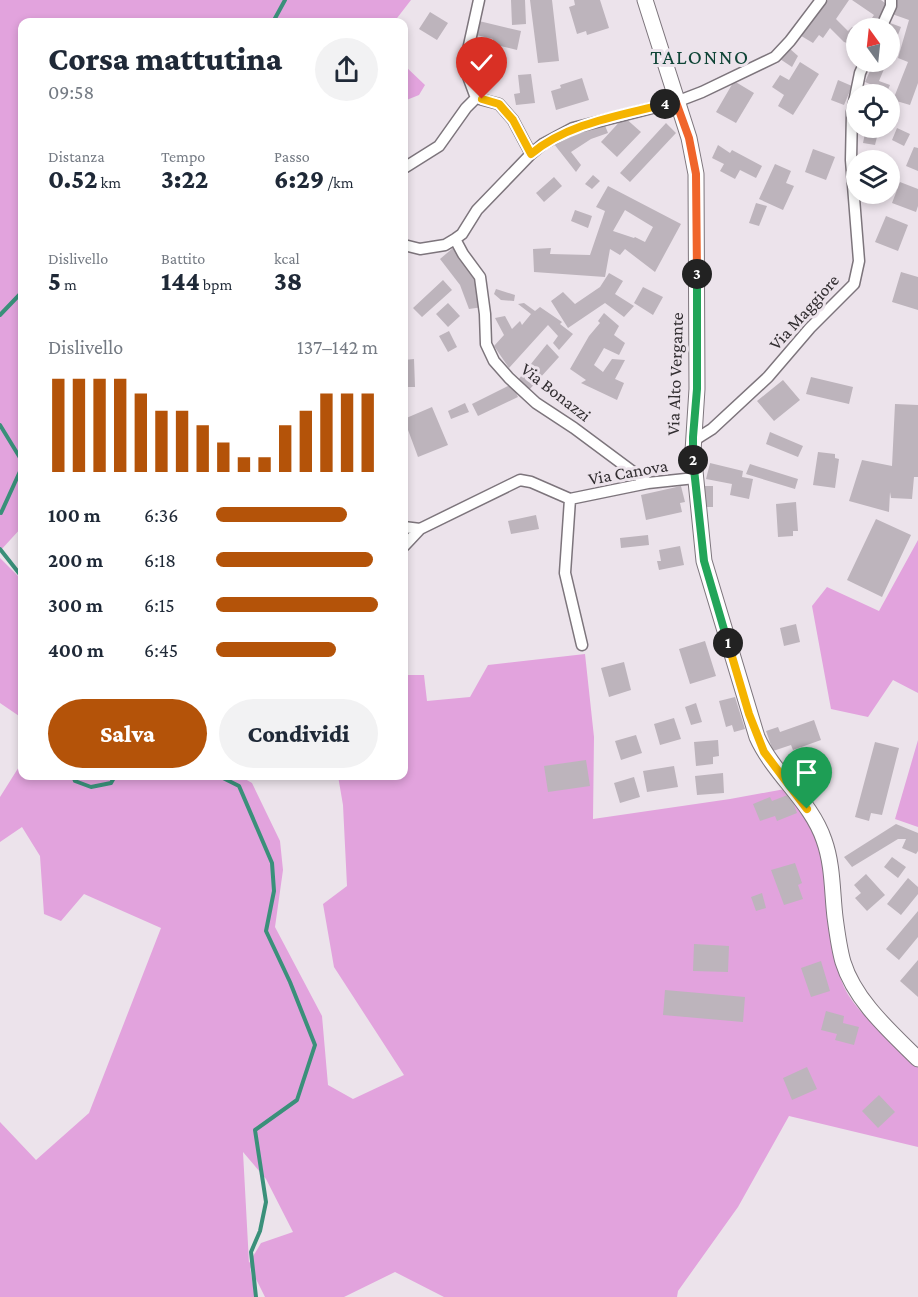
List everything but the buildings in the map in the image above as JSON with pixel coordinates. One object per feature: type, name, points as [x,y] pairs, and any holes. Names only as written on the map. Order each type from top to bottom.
[{"type":"main road","name":"Via Alto Vergante","points":[[645,0],[689,138],[696,174],[695,478],[704,561],[757,737],[772,764],[814,819],[824,840],[829,858],[839,943],[844,964],[865,1001],[886,1027],[918,1059]]},
{"type":"street","points":[[476,98],[466,71],[466,58],[479,0]]},
{"type":"street","points":[[408,246],[420,249],[445,245],[462,234],[477,210],[531,154],[543,144],[573,128],[676,102],[702,93],[775,57],[821,0]]},
{"type":"street","points":[[885,18],[891,6],[891,0]]},
{"type":"street","name":"Via Maggiore","points":[[695,438],[712,429],[768,377],[810,328],[854,284],[859,261],[851,160],[852,112],[860,72]]},
{"type":"street","points":[[476,98],[499,104],[513,120],[531,154]]},
{"type":"street","points":[[408,165],[439,146],[466,108],[476,98]]},
{"type":"street","name":"Via Bonazzi","points":[[455,238],[463,254],[480,277],[486,345],[494,361],[536,403],[648,483]]},
{"type":"street","name":"Via Canova","points":[[582,645],[566,573],[570,500],[648,483],[695,478]]},
{"type":"street","points":[[408,542],[420,529],[520,480],[531,482],[570,500]]},
{"type":"street","points":[[408,528],[420,529]]},
{"type":"shaded area","points":[[0,0],[411,0],[397,18],[18,18],[18,531],[0,551]]},
{"type":"shaded area","points":[[408,69],[425,85],[419,95],[408,99]]},
{"type":"shaded area","points":[[918,540],[918,693],[893,680],[868,717],[831,709],[812,606],[827,587],[879,611]]},
{"type":"shaded area","points":[[0,558],[18,576],[18,715],[0,703]]},
{"type":"shaded area","points":[[585,654],[594,737],[593,819],[785,789],[810,824],[823,854],[835,958],[844,987],[868,1019],[918,1068],[918,1147],[789,1116],[738,1207],[678,1291],[677,1297],[444,1297],[395,1272],[344,1297],[265,1297],[250,1267],[255,1297],[0,1297],[0,1122],[36,1160],[89,1113],[161,928],[84,894],[61,921],[44,914],[40,856],[22,827],[0,842],[0,797],[18,768],[18,780],[247,780],[252,783],[280,841],[283,870],[275,927],[322,1016],[328,1085],[353,1099],[404,1075],[334,967],[323,904],[347,886],[343,805],[339,780],[408,780],[408,675],[424,675],[427,701],[470,697],[488,665]],"holes":[[[243,1152],[266,1179],[293,1232],[261,1243],[249,1263]]]},
{"type":"shaded area","points":[[918,740],[918,827],[895,819]]},
{"type":"waterway","points":[[275,18],[285,0]]},
{"type":"waterway","points":[[0,315],[18,296]]},
{"type":"waterway","points":[[0,425],[18,454]]},
{"type":"waterway","points":[[1,513],[18,476]]},
{"type":"waterway","points":[[0,549],[18,572]]},
{"type":"waterway","points":[[75,780],[91,787],[111,783],[113,780]]},
{"type":"waterway","points":[[227,780],[239,786],[272,863],[274,891],[266,931],[290,982],[315,1045],[297,1100],[255,1130],[266,1202],[260,1231],[251,1252],[256,1297]]},
{"type":"district","name":"TALONNO","points":[[700,57]]},
{"type":"route","points":[[482,99],[499,104],[513,120],[531,154],[543,144],[573,128],[676,102],[689,138],[696,174],[697,389],[693,451],[704,561],[757,737],[772,764],[807,809]]}]
